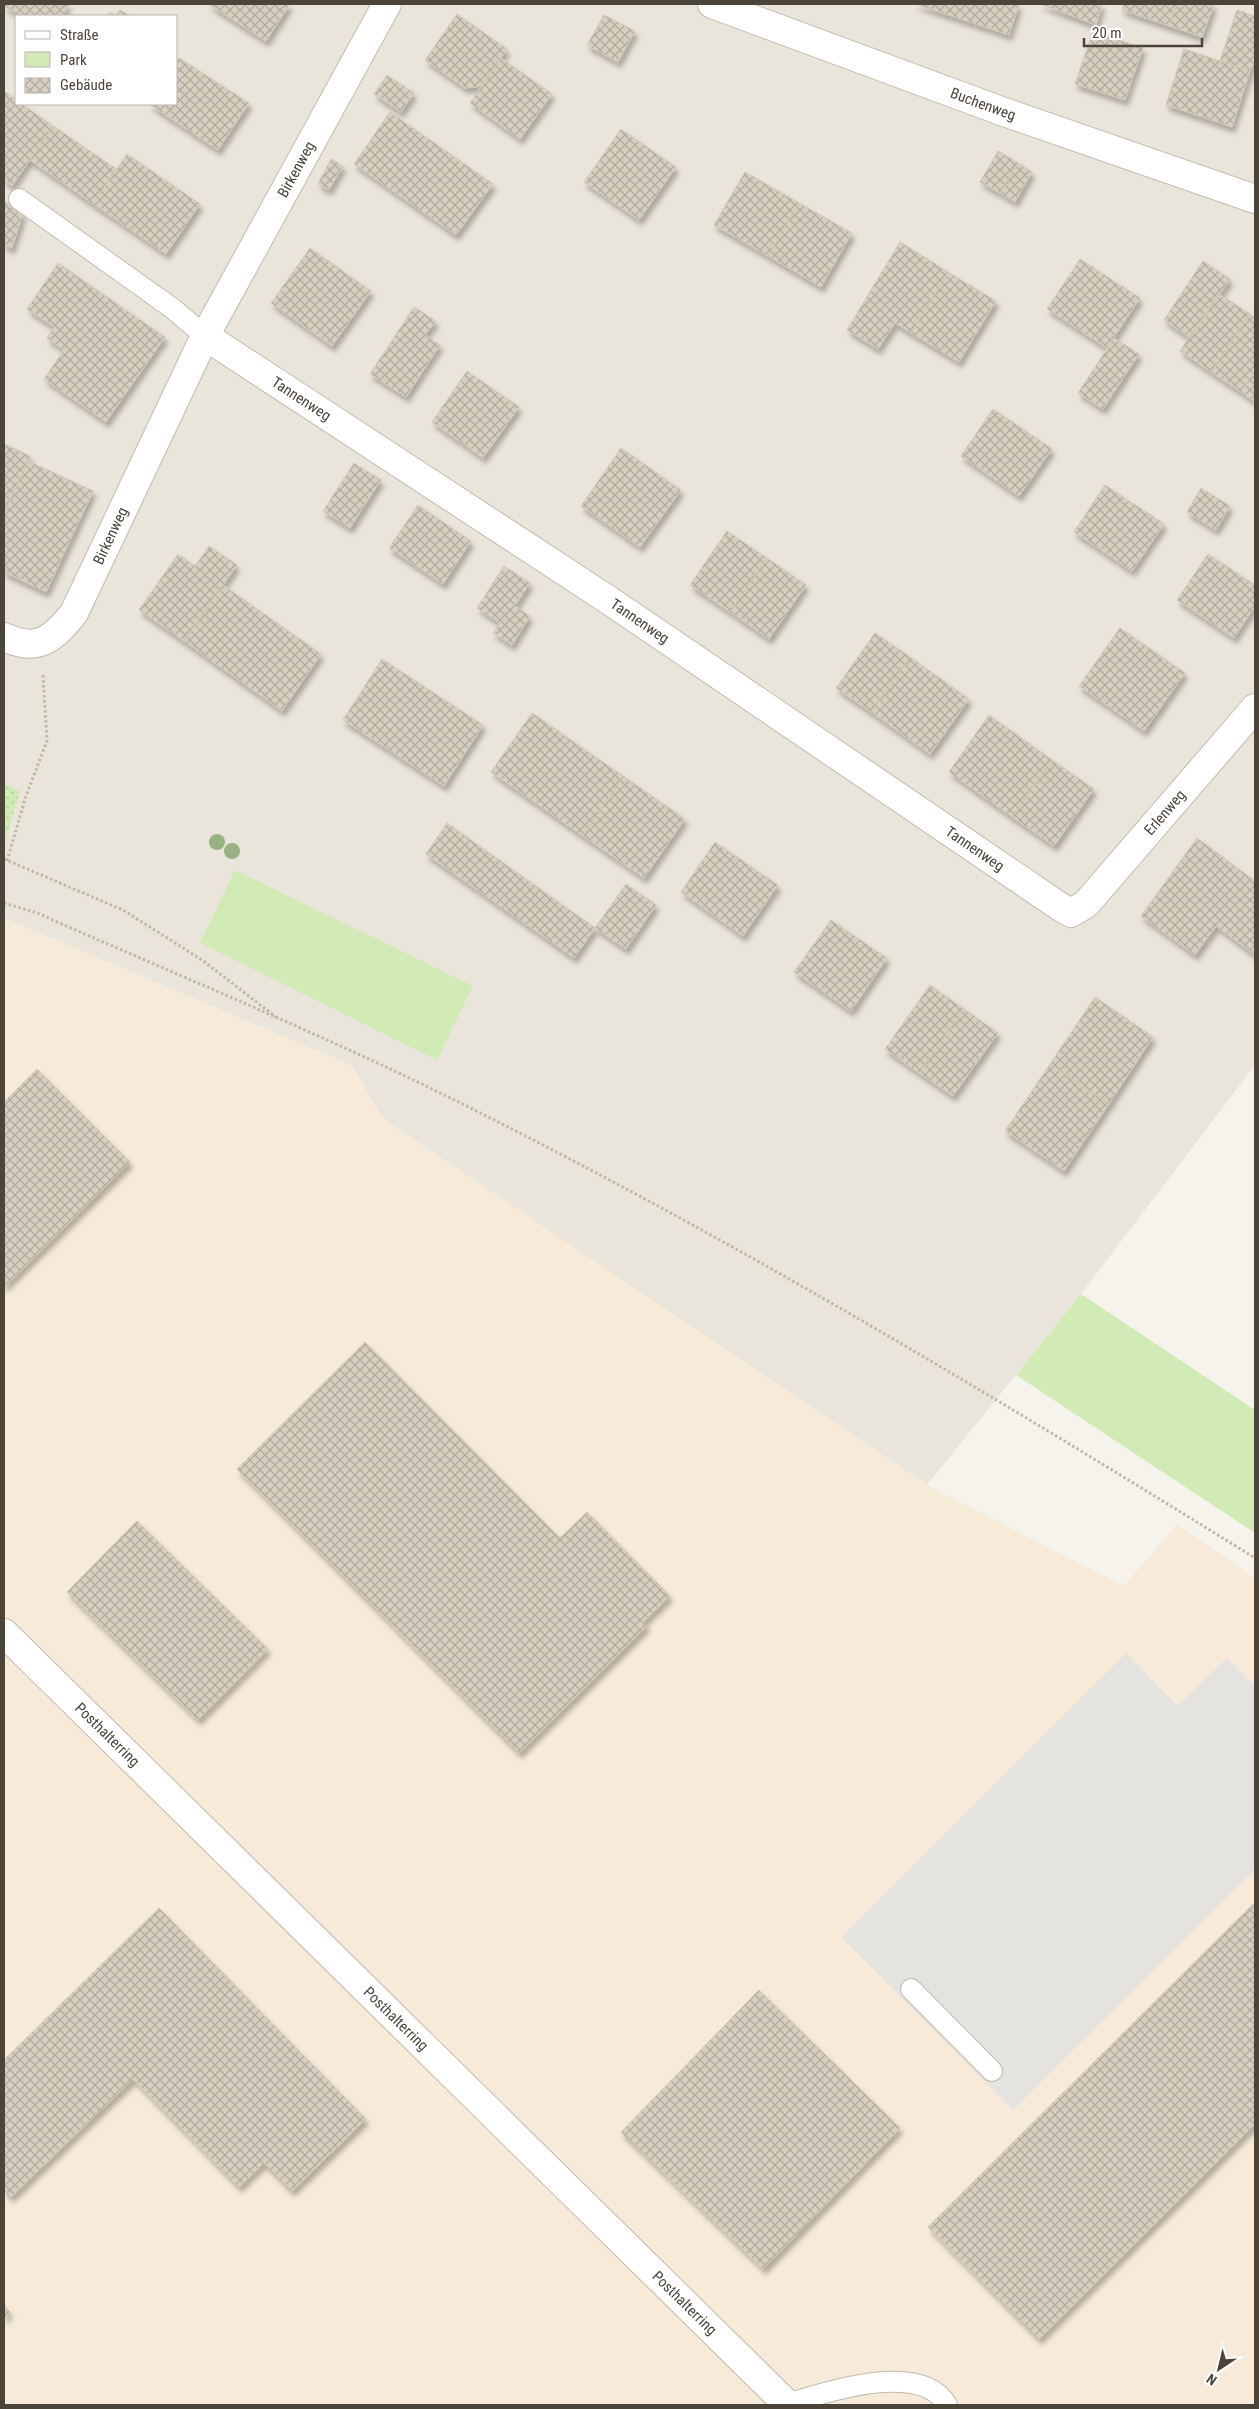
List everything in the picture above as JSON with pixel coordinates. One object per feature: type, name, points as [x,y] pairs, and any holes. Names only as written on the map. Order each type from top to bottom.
[{"type":"street","name":"Birkenweg","points":[[41,644],[59,632],[74,613],[205,336],[387,4]]},
{"type":"street","name":"Buchenweg","points":[[712,4],[1004,112],[1255,199]]},
{"type":"street","name":"Tannenweg","points":[[205,336],[607,599],[1071,913]]},
{"type":"street","points":[[4,638],[16,643],[41,644]]},
{"type":"street","name":"Erlenweg","points":[[1071,913],[1086,904],[1255,708]]},
{"type":"street","name":"Posthalterring","points":[[4,1633],[787,2405]]},
{"type":"lane","points":[[19,199],[172,308],[205,336]]},
{"type":"lane","points":[[910,1989],[992,2071]]},
{"type":"lane","points":[[787,2405],[859,2383],[915,2382],[942,2398],[947,2405]]},
{"type":"path","points":[[41,644],[47,741],[5,860],[123,910],[202,960],[280,1020]]},
{"type":"path","points":[[4,903],[37,913],[423,1085],[675,1215],[1023,1414],[1255,1558]]},
{"type":"shaded area","points":[[4,4],[1255,4],[1255,1065],[1081,1294],[927,1485],[383,1119],[351,1065],[4,918]]},
{"type":"shaded area","points":[[4,918],[351,1065],[383,1119],[927,1485],[1124,1586],[1177,1524],[1255,1578],[1255,2405],[4,2405]]},
{"type":"shaded area","points":[[1126,1653],[1178,1706],[1227,1658],[1255,1686],[1255,1869],[1013,2110],[841,1937]]},
{"type":"green space","points":[[4,784],[20,791],[4,846]]},
{"type":"green space","points":[[235,870],[473,986],[437,1060],[200,943]]},
{"type":"green space","points":[[1081,1294],[1255,1410],[1255,1533],[1016,1375]]},
{"type":"building","points":[[4,4],[69,4],[63,15],[21,15],[4,6]]},
{"type":"building","points":[[208,4],[290,4],[266,41]]},
{"type":"building","points":[[915,4],[1019,4],[1009,35]]},
{"type":"building","points":[[1040,4],[1102,4],[1096,25]]},
{"type":"building","points":[[1124,4],[1177,4],[1169,26],[1122,10]]},
{"type":"building","points":[[1177,4],[1214,4],[1202,37],[1169,26]]},
{"type":"building","points":[[120,10],[128,15],[116,15]]},
{"type":"building","points":[[1237,10],[1255,16],[1255,60],[1250,71],[1220,61]]},
{"type":"building","points":[[457,14],[507,49],[482,86],[465,88],[425,60]]},
{"type":"building","points":[[604,15],[635,31],[618,62],[587,45]]},
{"type":"building","points":[[1093,31],[1143,48],[1125,100],[1075,84]]},
{"type":"building","points":[[1184,49],[1250,71],[1232,127],[1166,105]]},
{"type":"building","points":[[179,58],[249,103],[218,150],[150,105],[178,105]]},
{"type":"building","points":[[501,58],[552,94],[520,139],[470,103]]},
{"type":"building","points":[[387,75],[414,93],[401,112],[374,94]]},
{"type":"building","points":[[4,91],[15,99],[15,105],[23,105],[53,126],[12,186],[4,180]]},
{"type":"building","points":[[390,112],[493,184],[456,235],[354,164]]},
{"type":"building","points":[[53,126],[116,169],[93,204],[30,160]]},
{"type":"building","points":[[621,129],[676,167],[639,220],[584,182]]},
{"type":"building","points":[[998,151],[1018,163],[1000,193],[980,182]]},
{"type":"building","points":[[127,154],[200,204],[166,254],[93,204]]},
{"type":"building","points":[[331,159],[343,166],[329,190],[318,184]]},
{"type":"building","points":[[1018,163],[1032,172],[1015,202],[1000,193]]},
{"type":"building","points":[[745,172],[799,203],[768,256],[714,225]]},
{"type":"building","points":[[4,201],[23,213],[12,248],[4,245]]},
{"type":"building","points":[[799,203],[852,233],[821,287],[768,256]]},
{"type":"building","points":[[900,242],[948,272],[911,333],[895,323],[878,349],[847,330]]},
{"type":"building","points":[[310,248],[371,291],[332,346],[271,303]]},
{"type":"building","points":[[1080,259],[1140,298],[1107,348],[1047,309]]},
{"type":"building","points":[[1203,261],[1230,279],[1190,338],[1164,320]]},
{"type":"building","points":[[58,263],[165,337],[106,422],[44,379],[64,350],[47,338],[54,327],[27,309]]},
{"type":"building","points":[[948,272],[996,301],[959,362],[911,333]]},
{"type":"building","points":[[1219,294],[1250,314],[1211,372],[1180,351]]},
{"type":"building","points":[[414,307],[436,321],[425,335],[440,345],[406,397],[370,374]]},
{"type":"building","points":[[1250,314],[1255,318],[1255,370],[1241,392],[1211,372]]},
{"type":"building","points":[[1114,338],[1139,354],[1103,409],[1078,393]]},
{"type":"building","points":[[1255,370],[1255,402],[1241,392]]},
{"type":"building","points":[[467,371],[519,407],[483,458],[432,422]]},
{"type":"building","points":[[993,409],[1052,449],[1019,496],[961,456]]},
{"type":"building","points":[[4,444],[30,456],[4,513]]},
{"type":"building","points":[[621,448],[681,490],[640,547],[581,506]]},
{"type":"building","points":[[28,461],[93,491],[46,592],[4,572],[4,513]]},
{"type":"building","points":[[354,463],[381,480],[350,528],[323,511]]},
{"type":"building","points":[[1105,485],[1164,524],[1132,571],[1074,532]]},
{"type":"building","points":[[1201,488],[1230,506],[1216,530],[1187,512]]},
{"type":"building","points":[[418,505],[471,541],[443,584],[389,548]]},
{"type":"building","points":[[727,531],[767,558],[730,612],[690,585]]},
{"type":"building","points":[[209,546],[237,565],[184,641],[139,610],[178,554],[195,566]]},
{"type":"building","points":[[1208,554],[1255,585],[1255,606],[1234,638],[1177,600]]},
{"type":"building","points":[[767,558],[806,585],[769,639],[730,612]]},
{"type":"building","points":[[504,566],[530,583],[515,606],[530,616],[512,645],[493,633],[500,623],[477,608]]},
{"type":"building","points":[[223,585],[321,654],[282,711],[184,641]]},
{"type":"building","points":[[1120,628],[1185,673],[1144,731],[1079,686]]},
{"type":"building","points":[[875,633],[910,657],[871,712],[836,688]]},
{"type":"building","points":[[910,657],[969,699],[930,754],[871,712]]},
{"type":"building","points":[[382,659],[483,725],[444,786],[343,720]]},
{"type":"building","points":[[532,713],[623,776],[583,836],[491,772]]},
{"type":"building","points":[[989,715],[1052,760],[1012,817],[949,772]]},
{"type":"building","points":[[1052,760],[1094,789],[1054,846],[1012,817]]},
{"type":"building","points":[[623,776],[685,819],[644,878],[583,836]]},
{"type":"building","points":[[447,823],[595,928],[574,958],[426,854]]},
{"type":"building","points":[[1197,838],[1255,881],[1255,955],[1216,926],[1195,955],[1141,916]]},
{"type":"building","points":[[715,842],[778,885],[743,936],[681,892]]},
{"type":"building","points":[[626,884],[656,905],[626,949],[595,928]]},
{"type":"building","points":[[831,920],[887,958],[851,1011],[794,972]]},
{"type":"building","points":[[930,985],[964,1009],[919,1073],[885,1049]]},
{"type":"building","points":[[1095,997],[1153,1037],[1109,1104],[1050,1064]]},
{"type":"building","points":[[964,1009],[998,1033],[953,1096],[919,1073]]},
{"type":"building","points":[[1050,1064],[1109,1104],[1064,1171],[1005,1131]]},
{"type":"building","points":[[37,1069],[130,1162],[4,1287],[4,1102]]},
{"type":"building","points":[[365,1342],[560,1538],[587,1512],[670,1596],[643,1622],[647,1626],[519,1753],[237,1469]]},
{"type":"building","points":[[137,1521],[268,1649],[198,1720],[67,1592]]},
{"type":"building","points":[[1255,1902],[1255,2124],[1039,2339],[928,2227]]},
{"type":"building","points":[[159,1908],[366,2119],[292,2191],[264,2163],[239,2187],[133,2079],[11,2197],[4,2190],[4,2060]]},
{"type":"building","points":[[759,1990],[900,2128],[763,2269],[621,2132]]},
{"type":"building","points":[[4,2305],[10,2312],[4,2318]]}]
